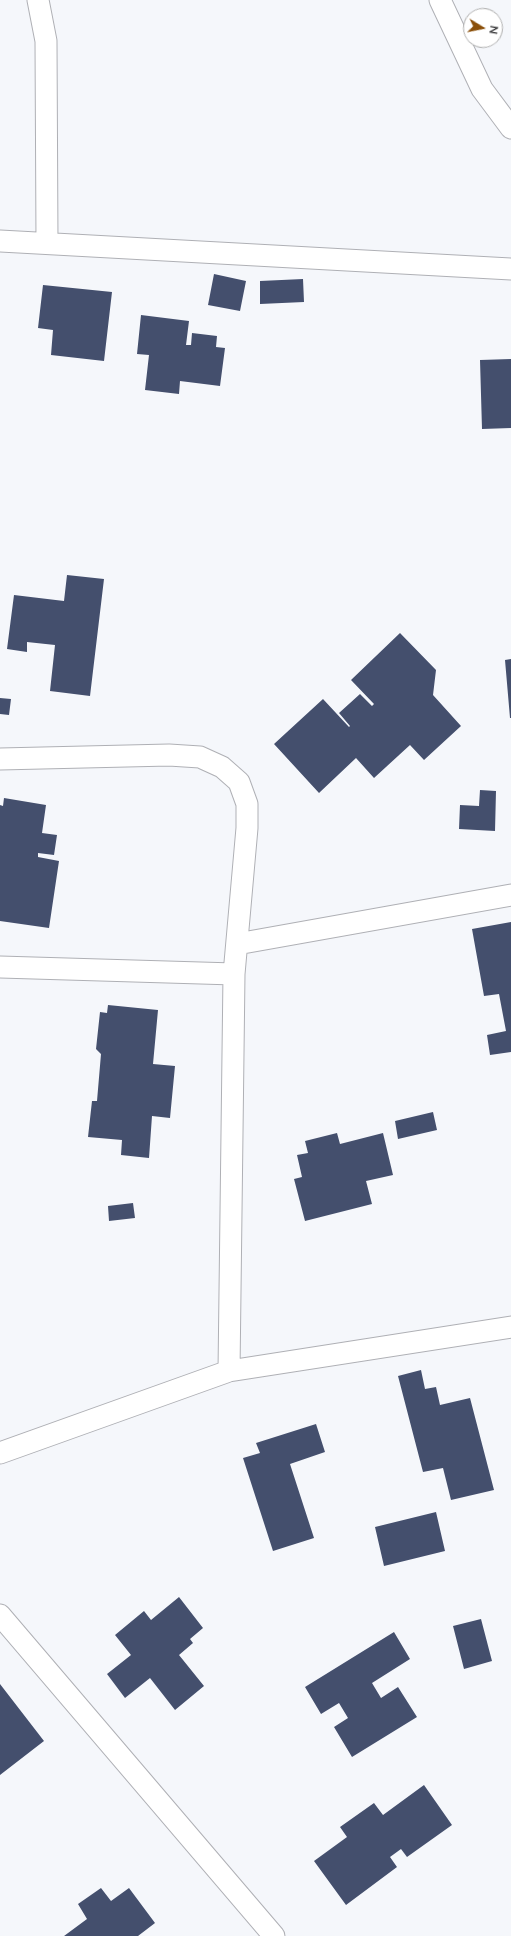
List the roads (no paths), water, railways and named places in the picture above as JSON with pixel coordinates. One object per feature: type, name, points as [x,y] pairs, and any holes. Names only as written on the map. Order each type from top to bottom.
[{"type":"street","points":[[38,0],[46,41],[47,243]]},
{"type":"street","points":[[440,0],[482,89],[511,128]]},
{"type":"street","points":[[0,241],[511,269]]},
{"type":"street","points":[[0,759],[169,755],[200,757],[222,767],[239,782],[247,804],[247,828],[234,974],[229,1371]]},
{"type":"street","points":[[237,944],[511,895]]},
{"type":"street","points":[[0,967],[234,974]]},
{"type":"street","points":[[0,1453],[229,1371],[511,1327]]},
{"type":"street","points":[[0,1615],[274,1936]]}]
